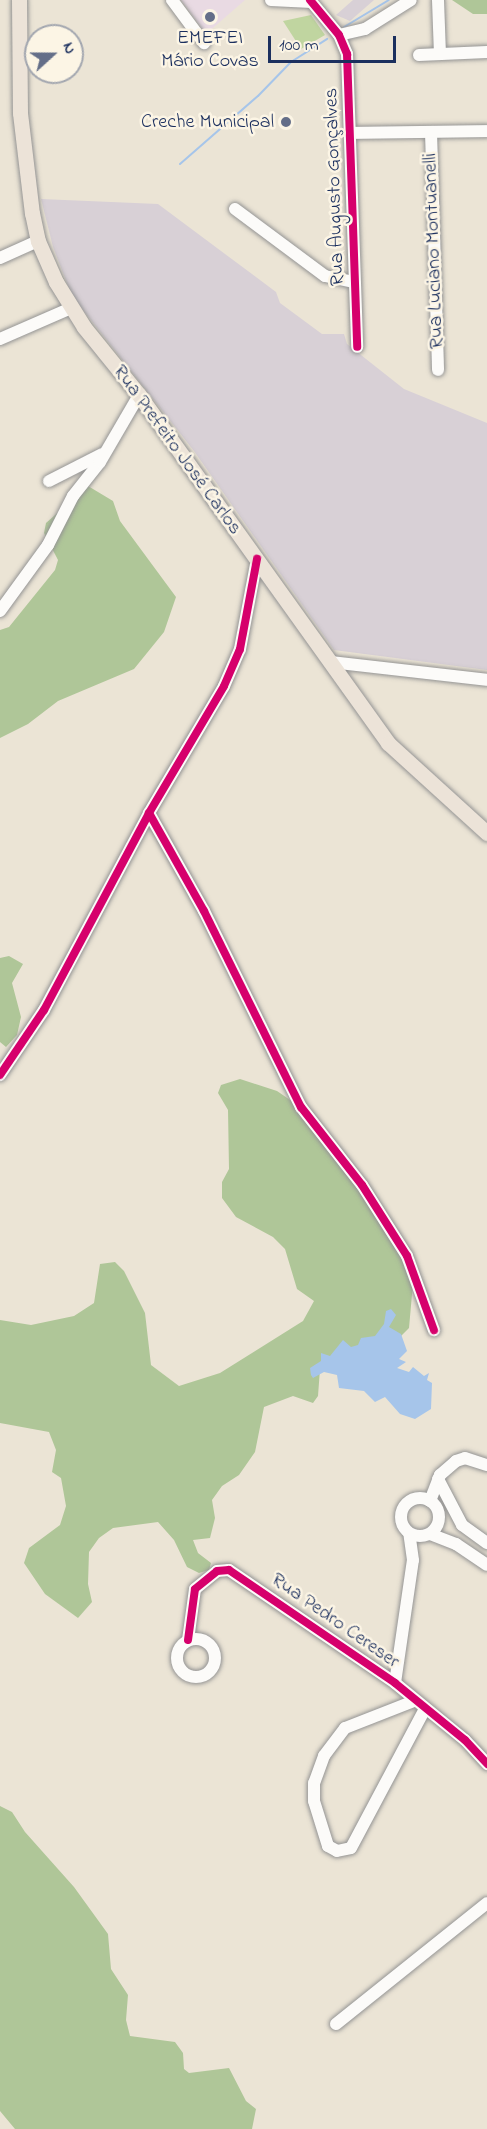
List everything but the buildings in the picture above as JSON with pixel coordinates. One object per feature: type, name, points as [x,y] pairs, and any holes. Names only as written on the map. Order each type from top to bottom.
[{"type":"main road","name":"Rua Prefeito José Carlos","points":[[19,0],[20,113],[38,241],[71,308],[139,395],[388,743],[487,833]]},
{"type":"street","points":[[172,0],[204,43]]},
{"type":"street","points":[[271,0],[311,1]]},
{"type":"street","points":[[339,35],[365,29],[411,0]]},
{"type":"street","points":[[438,0],[440,54]]},
{"type":"street","name":"Rua Augusto Gonçalves","points":[[311,1],[339,35],[347,54],[352,133],[357,347]]},
{"type":"street","points":[[419,55],[487,52]]},
{"type":"street","points":[[352,133],[487,131]]},
{"type":"street","name":"Rua Luciano Montuanelli","points":[[430,132],[438,370]]},
{"type":"street","points":[[235,209],[325,276],[354,282]]},
{"type":"street","points":[[0,258],[38,241]]},
{"type":"street","points":[[0,339],[71,308]]},
{"type":"street","points":[[0,611],[45,550],[73,496],[108,450],[139,395]]},
{"type":"street","points":[[49,481],[108,450]]},
{"type":"street","points":[[0,1075],[44,1010],[149,813],[224,686],[240,649],[256,559]]},
{"type":"street","points":[[330,662],[487,680]]},
{"type":"street","points":[[149,813],[204,910],[301,1107],[362,1185],[407,1256],[434,1330]]},
{"type":"street","points":[[456,1544],[439,1520],[430,1501],[438,1479],[447,1467],[465,1458],[487,1465]]},
{"type":"street","points":[[438,1479],[462,1526],[487,1543]]},
{"type":"street","points":[[395,1683],[413,1560],[409,1533],[401,1516],[406,1505],[417,1499],[430,1501]]},
{"type":"street","points":[[413,1560],[439,1520]]},
{"type":"street","points":[[409,1533],[428,1535],[456,1544],[487,1565]]},
{"type":"street","name":"Rua Pedro Cereser","points":[[188,1640],[195,1589],[217,1571],[229,1570],[395,1683],[414,1701],[465,1740],[487,1764]]},
{"type":"street","points":[[192,1610],[205,1641],[213,1648],[214,1664],[205,1676],[195,1678],[181,1671],[177,1662],[180,1647],[188,1640],[205,1641]]},
{"type":"street","points":[[414,1701],[345,1728],[318,1768],[314,1801],[322,1836],[337,1851],[351,1848],[425,1709]]},
{"type":"street","points":[[336,2024],[487,1903]]},
{"type":"shaded area","name":"EMEFEI Mário Covas","points":[[181,0],[245,0],[206,34]]},
{"type":"shaded area","points":[[353,0],[374,0],[350,21],[336,15]]},
{"type":"shaded area","points":[[41,199],[158,204],[276,292],[280,303],[322,334],[344,334],[347,344],[404,389],[487,423],[487,670],[334,650],[194,451],[72,296],[53,247]]},
{"type":"green space","points":[[452,0],[487,0],[487,14],[473,14]]},
{"type":"green space","points":[[311,15],[325,35],[301,49],[283,21]]},
{"type":"green space","points":[[88,486],[113,501],[120,521],[176,597],[164,632],[134,669],[58,701],[28,724],[0,738],[0,630],[9,627],[55,570],[58,560],[44,533],[46,523]]},
{"type":"green space","points":[[9,956],[23,964],[12,983],[21,1017],[17,1035],[6,1047],[0,1042],[0,958]]},
{"type":"green space","points":[[240,1079],[277,1091],[293,1102],[348,1169],[414,1272],[409,1328],[399,1338],[320,1369],[318,1396],[313,1403],[293,1396],[264,1407],[255,1452],[239,1475],[222,1486],[212,1500],[215,1518],[210,1538],[193,1540],[198,1553],[211,1563],[209,1570],[199,1573],[187,1567],[174,1540],[158,1522],[113,1528],[99,1538],[89,1552],[88,1584],[92,1602],[78,1618],[45,1594],[24,1563],[29,1548],[60,1525],[66,1506],[61,1478],[52,1472],[56,1450],[49,1432],[0,1423],[0,1320],[31,1325],[74,1316],[94,1303],[100,1264],[115,1262],[124,1271],[145,1313],[151,1365],[179,1386],[220,1373],[303,1321],[314,1301],[297,1289],[285,1249],[273,1237],[236,1217],[222,1198],[222,1182],[229,1169],[228,1110],[218,1093],[221,1085]]},
{"type":"green space","points":[[0,1806],[12,1812],[25,1832],[74,1887],[108,1934],[111,1969],[128,1995],[126,2020],[130,2036],[175,2042],[183,2053],[184,2069],[189,2073],[229,2068],[246,2101],[256,2109],[252,2129],[15,2129],[0,2111]]},
{"type":"water","points":[[391,1309],[396,1315],[389,1327],[401,1334],[407,1351],[399,1359],[406,1362],[397,1368],[409,1372],[413,1367],[424,1376],[429,1373],[427,1380],[432,1383],[431,1409],[415,1419],[400,1414],[385,1397],[375,1402],[364,1391],[339,1388],[337,1375],[324,1372],[313,1378],[311,1375],[310,1368],[321,1361],[321,1353],[330,1356],[343,1340],[351,1347],[358,1345],[361,1338],[375,1336],[384,1324],[386,1311]]},
{"type":"waterway","points":[[344,27],[389,0]]},
{"type":"waterway","points":[[180,164],[258,96],[291,62],[327,39]]},
{"type":"cycle path","points":[[310,0],[339,35],[347,54],[357,347]]},
{"type":"cycle path","points":[[0,1075],[44,1010],[149,813],[224,686],[240,649],[257,559]]},
{"type":"cycle path","points":[[149,813],[204,911],[301,1107],[362,1185],[407,1256],[434,1330]]},
{"type":"cycle path","points":[[188,1640],[195,1589],[217,1571],[229,1570],[395,1683],[465,1740],[487,1764]]},
{"type":"place","name":"EMEFEI Mário Covas","points":[[210,17]]},
{"type":"place","name":"Creche Municipal","points":[[286,122]]}]
